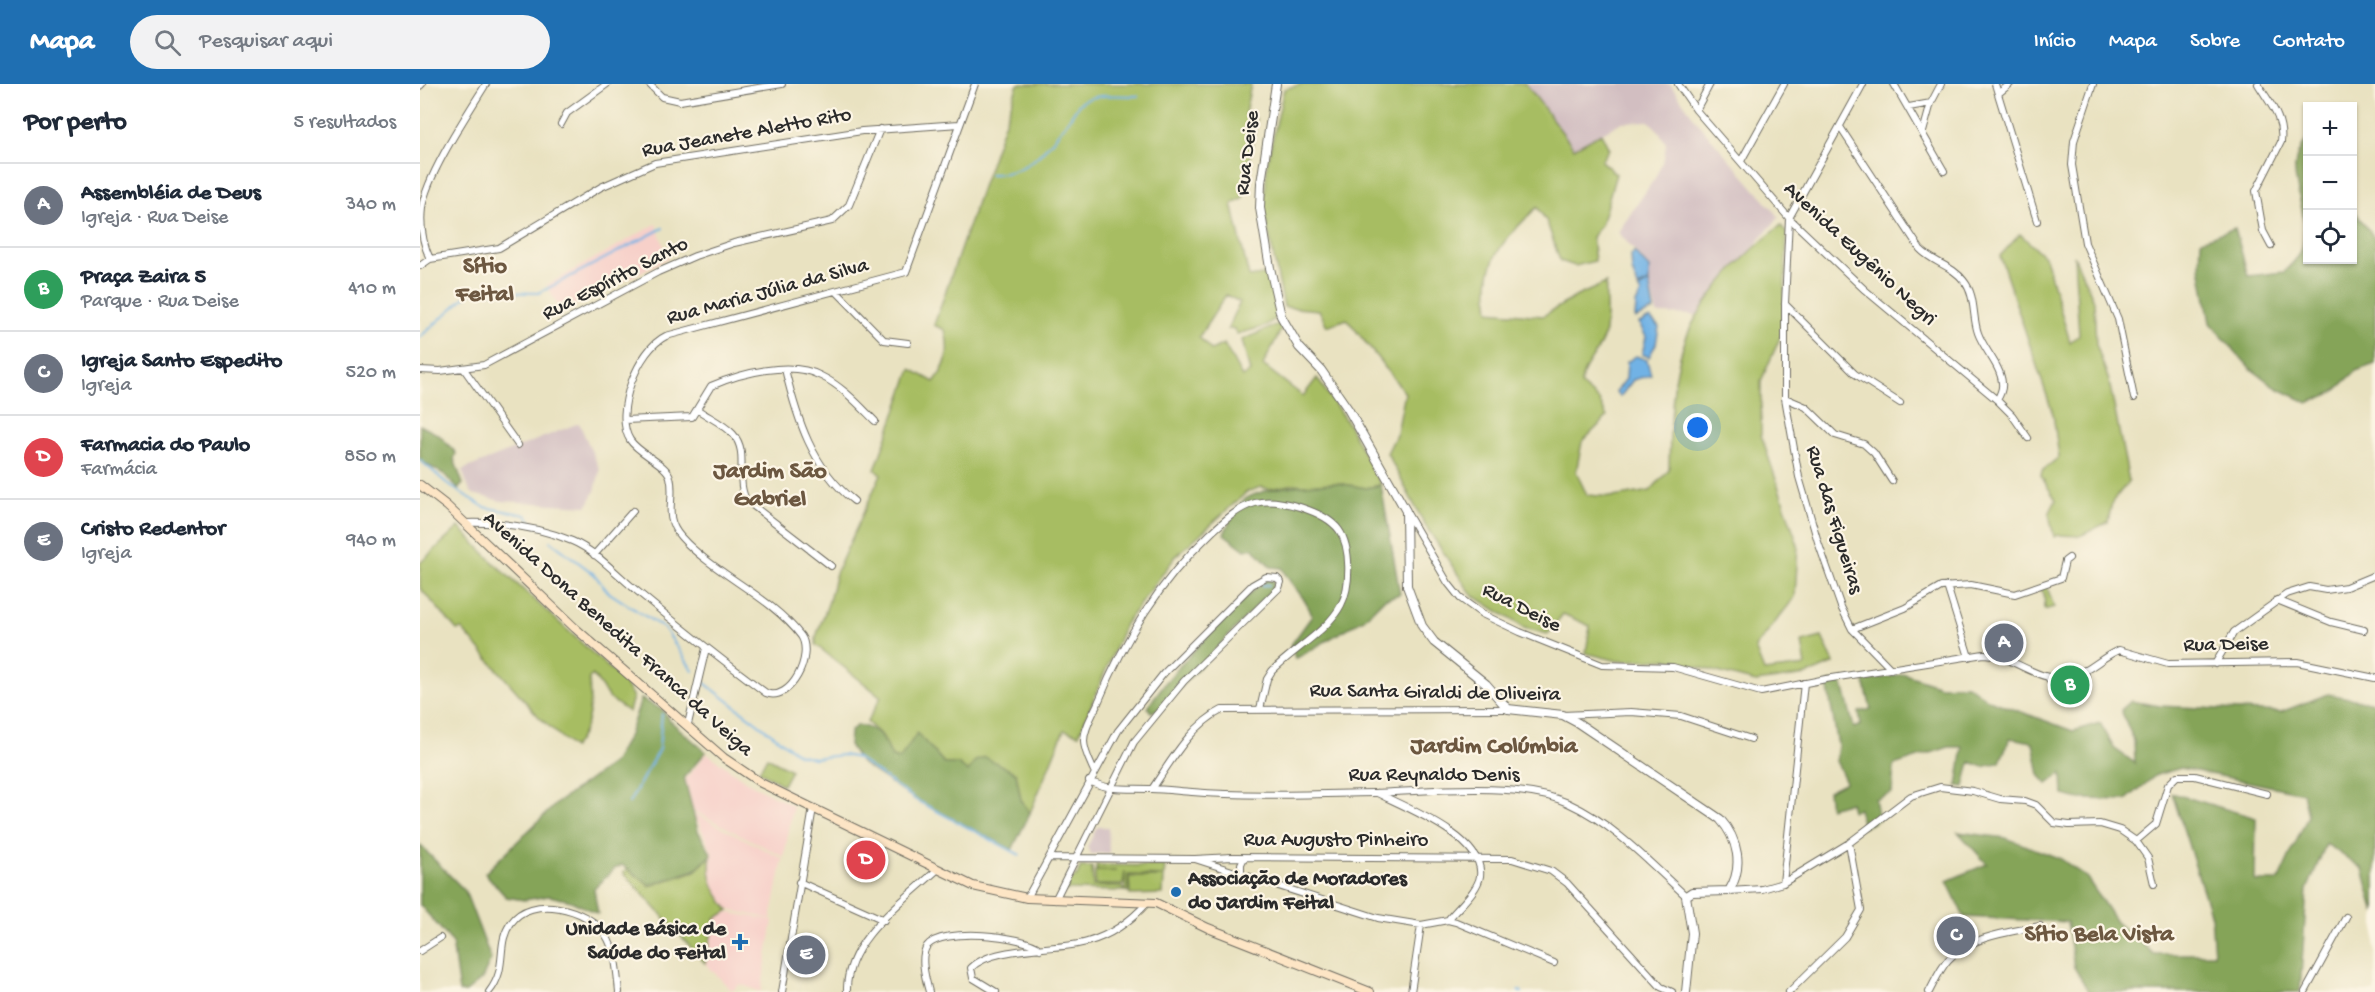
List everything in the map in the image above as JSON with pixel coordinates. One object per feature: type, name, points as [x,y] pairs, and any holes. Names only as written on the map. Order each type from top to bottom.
[{"type":"main road","name":"Avenida Dona Benedita Franca da Veiga","points":[[420,485],[465,523],[575,628],[739,770],[973,886],[1028,898],[1148,902],[1370,992]]},
{"type":"street","points":[[430,259],[423,236],[422,208],[444,158],[486,84]]},
{"type":"street","points":[[561,124],[567,113],[607,84]]},
{"type":"street","points":[[649,84],[662,97],[680,101],[782,84]]},
{"type":"street","points":[[959,124],[975,84]]},
{"type":"street","name":"Rua Deise","points":[[1276,84],[1261,183],[1260,208],[1281,316],[1299,347],[1321,370],[1348,409],[1448,583],[1460,598],[1482,614],[1557,648],[1602,665],[1673,667],[1761,692],[1891,669],[1995,655],[2049,679],[2057,690],[2073,694],[2087,685],[2085,670]]},
{"type":"street","name":"Avenida Eugênio Negri","points":[[1678,84],[1696,110],[1788,218],[1865,290],[1997,400],[2028,438]]},
{"type":"street","points":[[1696,110],[1710,84]]},
{"type":"street","points":[[1741,162],[1784,84]]},
{"type":"street","points":[[1788,218],[1863,84]]},
{"type":"street","points":[[1894,84],[1944,171]]},
{"type":"street","points":[[1923,132],[1931,103],[1941,84]]},
{"type":"street","points":[[1995,84],[2037,221]]},
{"type":"street","points":[[1999,93],[2010,84]]},
{"type":"street","points":[[2092,84],[2074,141],[2072,165],[2085,243],[2118,319],[2134,398]]},
{"type":"street","points":[[2258,84],[2278,117],[2282,135],[2281,142],[2256,191],[2263,231],[2271,246]]},
{"type":"street","points":[[1908,108],[1931,103]]},
{"type":"street","name":"Rua Jeanete Aletto Rito","points":[[420,266],[430,259],[470,255],[499,248],[601,187],[655,163],[880,129],[959,124]]},
{"type":"street","name":"Rua Maria Júlia da Silva","points":[[625,420],[631,384],[638,366],[659,339],[897,276],[908,269],[959,124]]},
{"type":"street","points":[[1840,128],[1920,249],[1931,260],[1944,264],[1959,274],[1970,289],[1977,332],[2001,375],[2003,385],[1997,400]]},
{"type":"street","name":"Rua Espírito Santo","points":[[420,370],[464,369],[484,365],[658,272],[695,256],[734,243],[832,221],[849,205],[880,129]]},
{"type":"street","name":"Rua das Figueiras","points":[[1788,218],[1785,398],[1799,477],[1841,607],[1852,629],[1891,669]]},
{"type":"street","points":[[837,292],[884,340],[894,344],[908,343]]},
{"type":"street","points":[[1785,304],[1855,374],[1900,403]]},
{"type":"street","points":[[464,369],[518,446]]},
{"type":"street","points":[[785,369],[799,420],[816,457],[825,473],[854,501]]},
{"type":"street","points":[[465,523],[490,522],[523,526],[573,542],[594,555],[706,648],[766,693],[780,694],[791,686],[805,656],[802,638],[783,618],[691,548],[675,530],[669,504],[670,476],[667,470],[632,443],[625,420],[692,417],[711,386],[741,376],[785,369],[804,370],[820,375],[835,384],[875,421]]},
{"type":"street","points":[[1785,398],[1806,407],[1835,435],[1864,444],[1874,453],[1892,481]]},
{"type":"street","points":[[698,410],[729,430],[737,440],[740,450],[741,488],[747,501],[831,566]]},
{"type":"street","points":[[1094,771],[1085,749],[1085,734],[1113,666],[1134,626],[1169,577],[1226,520],[1256,503],[1269,502],[1299,506],[1330,522],[1339,530],[1344,543],[1347,574],[1342,604],[1334,615],[1272,671],[1267,679],[1260,709]]},
{"type":"street","points":[[594,555],[633,511]]},
{"type":"street","points":[[1406,511],[1407,586],[1416,616],[1434,642],[1486,684],[1508,709]]},
{"type":"street","points":[[1852,629],[1905,608],[1947,586],[1971,585],[1993,588],[2009,594],[2022,593],[2061,578],[2064,561],[2068,558]]},
{"type":"street","points":[[2215,664],[2234,632],[2277,600],[2297,590],[2309,587],[2336,589],[2375,575]]},
{"type":"street","points":[[1028,898],[1094,771],[1118,731],[1164,673],[1252,585],[1266,577],[1277,578],[1281,582],[1274,594],[1184,681],[1134,742],[1054,900]]},
{"type":"street","points":[[1947,586],[1969,657]]},
{"type":"street","points":[[2277,600],[2331,622],[2364,630]]},
{"type":"street","points":[[688,724],[706,648]]},
{"type":"street","name":"Rua Deise","points":[[2049,679],[2077,675],[2119,650],[2168,664],[2297,662],[2375,678]]},
{"type":"street","points":[[1783,883],[1804,683]]},
{"type":"street","name":"Rua Santa Giraldi de Oliveira","points":[[1152,789],[1170,762],[1210,716],[1222,710],[1508,709],[1563,715],[1631,712],[1681,716],[1751,740]]},
{"type":"street","points":[[1563,715],[1720,819],[1733,837],[1738,858],[1737,877],[1729,891]]},
{"type":"street","points":[[2136,841],[2156,824],[2168,785],[2177,776],[2195,776],[2267,794]]},
{"type":"street","name":"Rua Reynaldo Denis","points":[[1089,781],[1109,789],[1152,789],[1238,796],[1424,789],[1517,792],[1567,802],[1616,834],[1686,896]]},
{"type":"street","points":[[1686,992],[1692,933],[1686,896],[1692,892],[1749,891],[1783,883],[1849,843],[1911,796],[1940,787],[1973,791],[2000,799],[2025,801],[2036,805],[2054,823],[2100,824],[2120,830],[2136,841],[2148,858],[2154,884]]},
{"type":"street","points":[[1376,792],[1448,830],[1461,839],[1477,858],[1480,875],[1477,885],[1448,920]]},
{"type":"street","points":[[782,992],[813,808]]},
{"type":"street","points":[[1789,992],[1845,937],[1861,910],[1849,843]]},
{"type":"street","name":"Rua Augusto Pinheiro","points":[[1049,858],[1073,860],[1512,859],[1551,871],[1567,883],[1661,987],[1672,992]]},
{"type":"street","points":[[1241,873],[1244,858]]},
{"type":"street","points":[[1195,859],[1354,912],[1421,925],[1448,920],[1554,963]]},
{"type":"street","points":[[847,992],[847,983],[865,939],[938,869]]},
{"type":"street","points":[[800,882],[884,920]]},
{"type":"street","points":[[996,992],[974,978],[971,968],[977,962],[1040,949],[1085,943],[1109,934],[1127,922],[1148,902]]},
{"type":"street","points":[[489,992],[499,977],[504,940],[512,921],[528,910],[544,908],[576,913],[597,925],[611,945],[619,992]]},
{"type":"street","points":[[2305,992],[2346,917]]},
{"type":"street","points":[[1412,992],[1421,925]]},
{"type":"street","points":[[1929,992],[1942,967],[1957,952],[1980,941],[2040,926]]},
{"type":"street","points":[[929,992],[924,954],[928,945],[939,938],[956,935],[1010,939],[1027,942],[1040,949]]},
{"type":"street","points":[[420,951],[440,938]]},
{"type":"shaded area","points":[[1526,84],[1670,84],[1698,123],[1779,217],[1696,315],[1657,314],[1649,282],[1649,267],[1618,232],[1655,178],[1664,158],[1666,144],[1659,131],[1649,121],[1622,122],[1575,148]]},
{"type":"shaded area","points":[[656,224],[668,258],[561,313],[547,285]]},
{"type":"shaded area","points":[[579,423],[600,470],[595,491],[587,506],[501,501],[473,494],[469,489],[462,470]]},
{"type":"shaded area","points":[[707,753],[745,781],[793,806],[784,857],[694,811],[686,779]]},
{"type":"shaded area","points":[[694,813],[783,859],[771,919],[730,910],[715,889],[710,869],[713,854]]},
{"type":"shaded area","points":[[1097,827],[1108,827],[1109,853],[1091,854],[1087,847]]},
{"type":"shaded area","name":"Unidade Básica de Saúde do Feital","points":[[725,912],[773,920],[761,992],[740,984],[732,991],[706,964],[715,920]]},
{"type":"green space","points":[[1018,84],[1251,84],[1245,114],[1256,119],[1243,199],[1232,204],[1249,277],[1268,274],[1278,317],[1263,327],[1237,334],[1234,329],[1228,329],[1240,302],[1226,295],[1199,337],[1211,350],[1224,344],[1242,377],[1250,372],[1242,340],[1279,324],[1282,328],[1263,365],[1303,396],[1317,378],[1348,424],[1381,485],[1366,488],[1337,483],[1309,486],[1295,484],[1269,489],[1261,487],[1247,492],[1176,556],[1125,624],[1079,734],[1064,730],[1030,813],[1021,800],[1016,773],[968,773],[958,764],[945,764],[931,748],[900,759],[892,757],[883,737],[867,722],[881,697],[816,645],[816,637],[836,573],[881,474],[875,470],[911,369],[934,382],[945,364],[947,345],[945,330],[934,325]]},
{"type":"green space","points":[[1302,84],[1526,84],[1574,148],[1601,133],[1609,149],[1601,161],[1616,174],[1601,225],[1592,237],[1595,261],[1575,266],[1560,261],[1547,222],[1537,207],[1497,253],[1489,277],[1488,293],[1489,311],[1543,316],[1577,296],[1606,283],[1604,335],[1584,372],[1581,385],[1599,400],[1607,417],[1582,442],[1576,472],[1587,495],[1613,497],[1650,491],[1669,470],[1674,391],[1677,370],[1688,332],[1705,303],[1725,279],[1746,256],[1781,225],[1787,234],[1783,331],[1761,381],[1761,435],[1798,545],[1795,597],[1755,648],[1764,671],[1806,666],[1802,642],[1822,637],[1834,663],[1807,675],[1756,682],[1668,659],[1618,661],[1586,653],[1590,626],[1563,614],[1548,634],[1524,628],[1471,594],[1425,525],[1387,453],[1397,433],[1405,393],[1347,319],[1327,326],[1319,310],[1284,307],[1264,210],[1267,164],[1284,89]]},
{"type":"green space","points":[[2303,145],[2303,216],[2295,178],[2298,152]]},
{"type":"green space","points":[[2357,214],[2375,239],[2375,364],[2356,371],[2334,392],[2308,403],[2277,388],[2251,369],[2210,323],[2200,267],[2201,240],[2235,228],[2248,276],[2284,272],[2301,251],[2303,241],[2303,264],[2357,264]]},
{"type":"green space","points":[[2020,234],[2045,257],[2070,342],[2079,335],[2074,256],[2094,301],[2096,344],[2109,381],[2129,481],[2112,502],[2108,522],[2080,536],[2059,535],[2054,537],[2049,514],[2056,500],[2041,476],[2042,471],[2059,457],[2053,414],[2000,256]]},
{"type":"green space","points":[[420,425],[439,435],[456,453],[454,459],[463,484],[458,489],[444,474],[420,461]]},
{"type":"green space","points":[[1337,483],[1366,488],[1381,485],[1400,594],[1384,599],[1364,619],[1295,659],[1291,645],[1312,616],[1306,603],[1282,568],[1271,567],[1253,548],[1245,550],[1224,534],[1242,502],[1260,492],[1287,487]]},
{"type":"green space","points":[[459,527],[494,563],[622,680],[633,697],[629,712],[609,698],[593,675],[589,678],[590,707],[586,724],[573,748],[539,717],[462,629],[457,630],[420,588],[420,563]]},
{"type":"green space","points":[[1270,577],[1274,582],[1272,589],[1160,709],[1151,712],[1148,708],[1155,696],[1185,660],[1243,600]]},
{"type":"green space","points":[[2046,584],[2054,607],[2045,610],[2044,593],[2040,589]]},
{"type":"green space","points":[[1905,674],[1940,686],[1967,685],[1989,700],[2073,731],[2100,723],[2115,749],[2135,763],[2134,741],[2121,710],[2131,701],[2160,706],[2281,712],[2328,694],[2375,703],[2375,913],[2363,869],[2326,844],[2307,890],[2300,992],[2089,992],[2074,967],[2067,922],[1964,917],[1947,881],[1987,864],[1958,832],[2006,838],[2061,859],[2087,878],[2116,922],[2154,954],[2214,954],[2211,916],[2172,793],[2256,818],[2255,881],[2278,881],[2308,816],[2303,793],[2181,768],[2156,775],[2126,800],[2080,799],[2063,795],[2062,773],[2047,784],[2039,775],[2033,742],[2010,738],[2000,762],[1984,767],[1970,762],[1964,787],[1957,786],[1963,747],[1949,747],[1894,765],[1892,793],[1875,799],[1879,819],[1863,828],[1859,809],[1852,811],[1850,802],[1830,808],[1828,791],[1846,782],[1836,761],[1838,745],[1827,683],[1842,681],[1854,728],[1861,725],[1859,712],[1871,709],[1864,681]]},
{"type":"green space","points":[[641,699],[663,710],[669,720],[706,752],[684,777],[698,831],[712,855],[695,870],[650,885],[622,865],[614,869],[594,889],[598,914],[571,901],[549,896],[524,900],[506,897],[485,873],[557,803],[613,763],[629,735]]},
{"type":"green space","points":[[857,725],[871,729],[880,735],[892,757],[900,759],[917,733],[945,764],[958,764],[968,772],[975,761],[985,757],[1016,773],[1021,800],[1030,813],[1012,850],[916,800],[860,762],[849,745],[850,732]]},
{"type":"green space","points":[[767,757],[791,770],[783,785],[759,771]]},
{"type":"green space","points":[[420,845],[465,891],[491,959],[482,979],[466,992],[459,992],[452,942],[420,905]]},
{"type":"green space","points":[[711,856],[710,872],[714,885],[729,910],[715,919],[705,963],[623,872],[627,869],[650,886],[695,871]]},
{"type":"green space","points":[[1096,865],[1165,866],[1164,876],[1128,875],[1128,892],[1125,891],[1125,871],[1123,885],[1095,885],[1095,871],[1117,871],[1096,870]]},
{"type":"green space","points":[[1080,867],[1092,867],[1093,886],[1122,887],[1124,891],[1065,890],[1067,883],[1078,875]]},
{"type":"green space","points":[[1129,877],[1164,877],[1163,894],[1130,895]]},
{"type":"water","points":[[1634,252],[1649,268],[1649,282],[1638,287],[1632,271],[1631,256]]},
{"type":"water","points":[[1649,283],[1654,310],[1635,319],[1636,304],[1641,293],[1638,289]]},
{"type":"water","points":[[1650,318],[1659,327],[1656,344],[1649,357],[1642,354],[1646,337],[1639,323]]},
{"type":"water","points":[[1636,356],[1647,360],[1651,375],[1633,380],[1620,397],[1616,392],[1626,379],[1627,362]]},
{"type":"waterway","points":[[990,174],[1016,170],[1036,158],[1083,101],[1103,96],[1138,96]]},
{"type":"waterway","points":[[420,337],[471,292],[539,293],[663,228]]},
{"type":"waterway","points":[[420,460],[450,486],[484,507],[526,515],[536,527]]},
{"type":"waterway","points":[[550,541],[594,574],[608,592],[665,629],[693,671]]},
{"type":"waterway","points":[[1262,585],[1269,585]]},
{"type":"waterway","points":[[702,681],[798,754],[814,758],[843,755],[857,758],[916,800],[1020,855]]},
{"type":"waterway","points":[[629,803],[659,749],[662,714]]},
{"type":"waterway","points":[[1518,991],[1522,992]]},
{"type":"place","name":"Assembléia de Deus","points":[[2004,643]]},
{"type":"place","name":"Praça Zaira 5","points":[[2070,685]]},
{"type":"place","name":"Farmacia do Paulo","points":[[866,860]]},
{"type":"place","name":"Associação de Moradores do Jardim Feital","points":[[1176,892]]},
{"type":"place","name":"Igreja Santo Espedito","points":[[1956,936]]},
{"type":"place","name":"Unidade Básica de Saúde do Feital","points":[[740,942]]},
{"type":"place","name":"Cristo Redentor","points":[[806,955]]},
{"type":"district","name":"Sítio Feital","points":[[485,281]]},
{"type":"district","name":"Jardim São Gabriel","points":[[770,486]]},
{"type":"district","name":"Jardim Colúmbia","points":[[1494,747]]},
{"type":"district","name":"Sítio Bela Vista","points":[[2099,935]]}]
